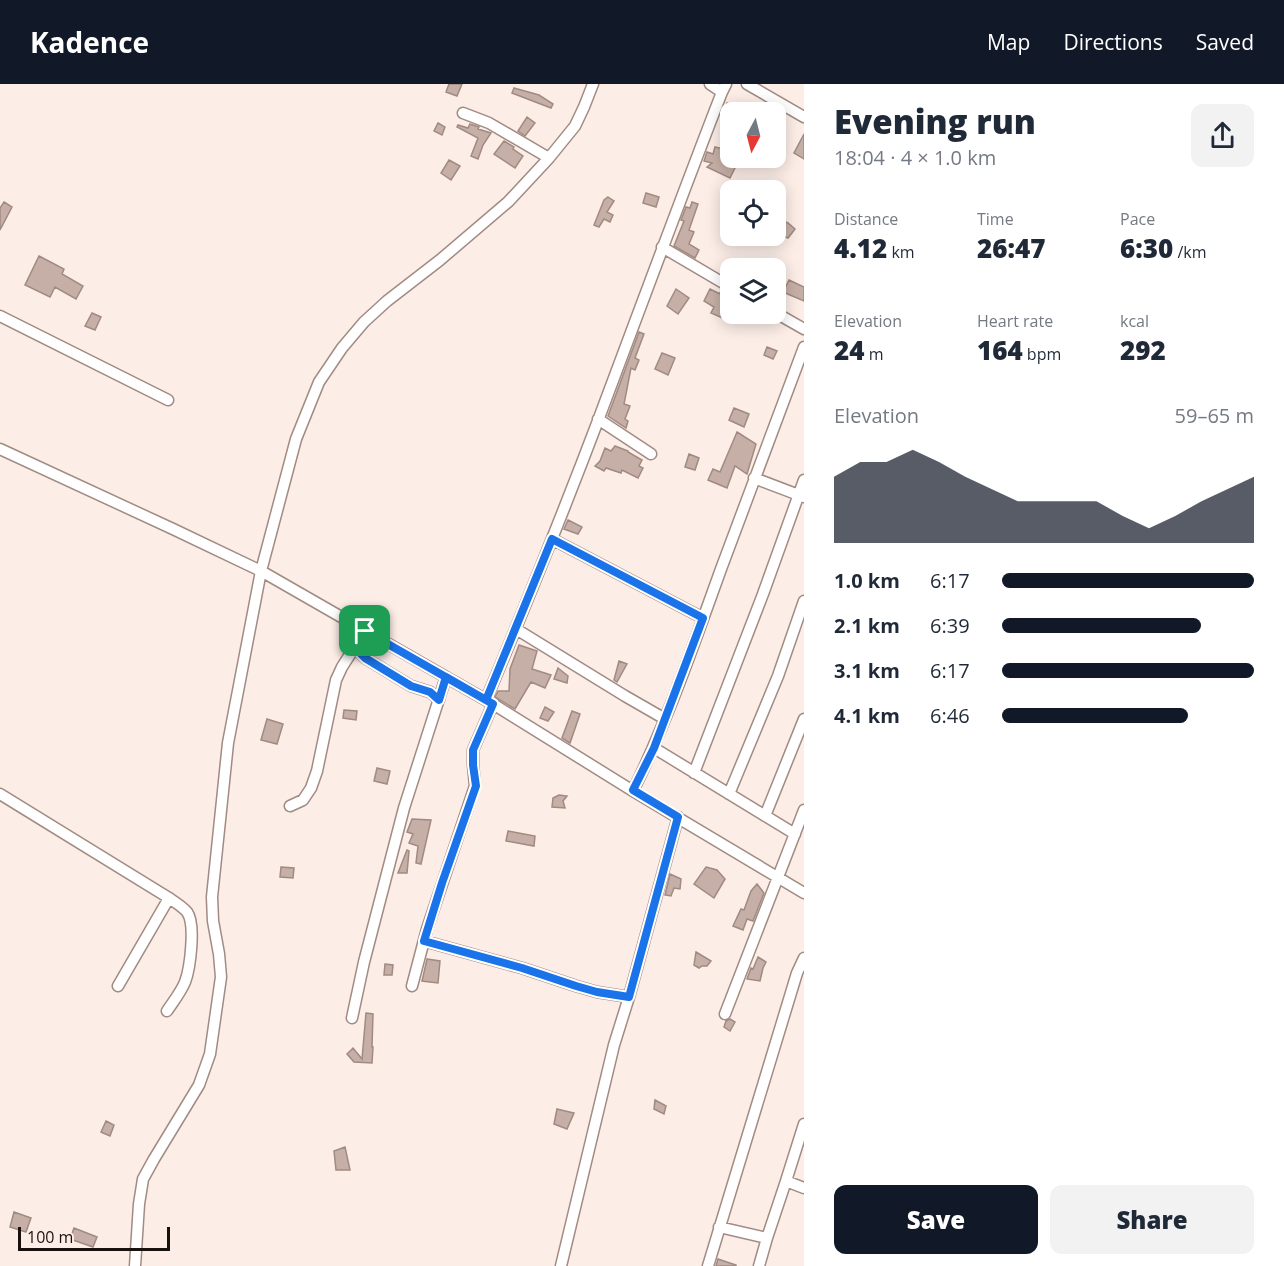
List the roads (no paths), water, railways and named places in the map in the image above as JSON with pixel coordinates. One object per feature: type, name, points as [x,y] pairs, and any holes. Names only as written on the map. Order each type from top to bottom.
[{"type":"street","points":[[135,1266],[143,1179],[199,1085],[210,1054],[221,977],[212,897],[228,743],[261,572],[296,439],[319,382],[342,348],[364,322],[387,301],[440,260],[508,202],[549,158],[574,126],[593,84]]},
{"type":"street","points":[[412,986],[442,883],[476,786],[473,750],[516,629],[724,88],[710,84]]},
{"type":"street","points":[[747,84],[804,117]]},
{"type":"street","points":[[463,113],[489,123],[549,158]]},
{"type":"street","points":[[662,247],[720,281]]},
{"type":"street","points":[[0,316],[168,400]]},
{"type":"street","points":[[786,319],[804,329]]},
{"type":"street","points":[[633,790],[654,748],[804,346]]},
{"type":"street","points":[[598,419],[651,454]]},
{"type":"street","points":[[0,449],[261,572],[490,702],[804,893]]},
{"type":"street","points":[[754,478],[801,496]]},
{"type":"street","points":[[694,772],[801,496],[804,480]]},
{"type":"street","points":[[552,539],[703,618]]},
{"type":"street","points":[[729,794],[778,676],[804,601]]},
{"type":"street","points":[[516,629],[665,719]]},
{"type":"street","points":[[290,806],[303,800],[311,788],[317,771],[336,680],[365,631]]},
{"type":"street","points":[[357,645],[365,658],[411,686],[430,692],[439,700]]},
{"type":"street","points":[[352,1018],[404,808],[446,677]]},
{"type":"street","points":[[765,816],[804,719]]},
{"type":"street","points":[[654,748],[795,834]]},
{"type":"street","points":[[0,794],[187,911],[191,919],[192,930],[188,967],[185,982],[167,1011]]},
{"type":"street","points":[[725,1014],[804,810]]},
{"type":"street","points":[[561,1266],[614,1045],[678,817]]},
{"type":"street","points":[[118,986],[169,898]]},
{"type":"street","points":[[424,941],[522,968],[586,989],[629,997]]},
{"type":"street","points":[[708,1266],[797,973],[804,958]]},
{"type":"street","points":[[759,1266],[804,1124]]},
{"type":"street","points":[[786,1181],[804,1188]]},
{"type":"street","points":[[719,1227],[767,1238]]}]
